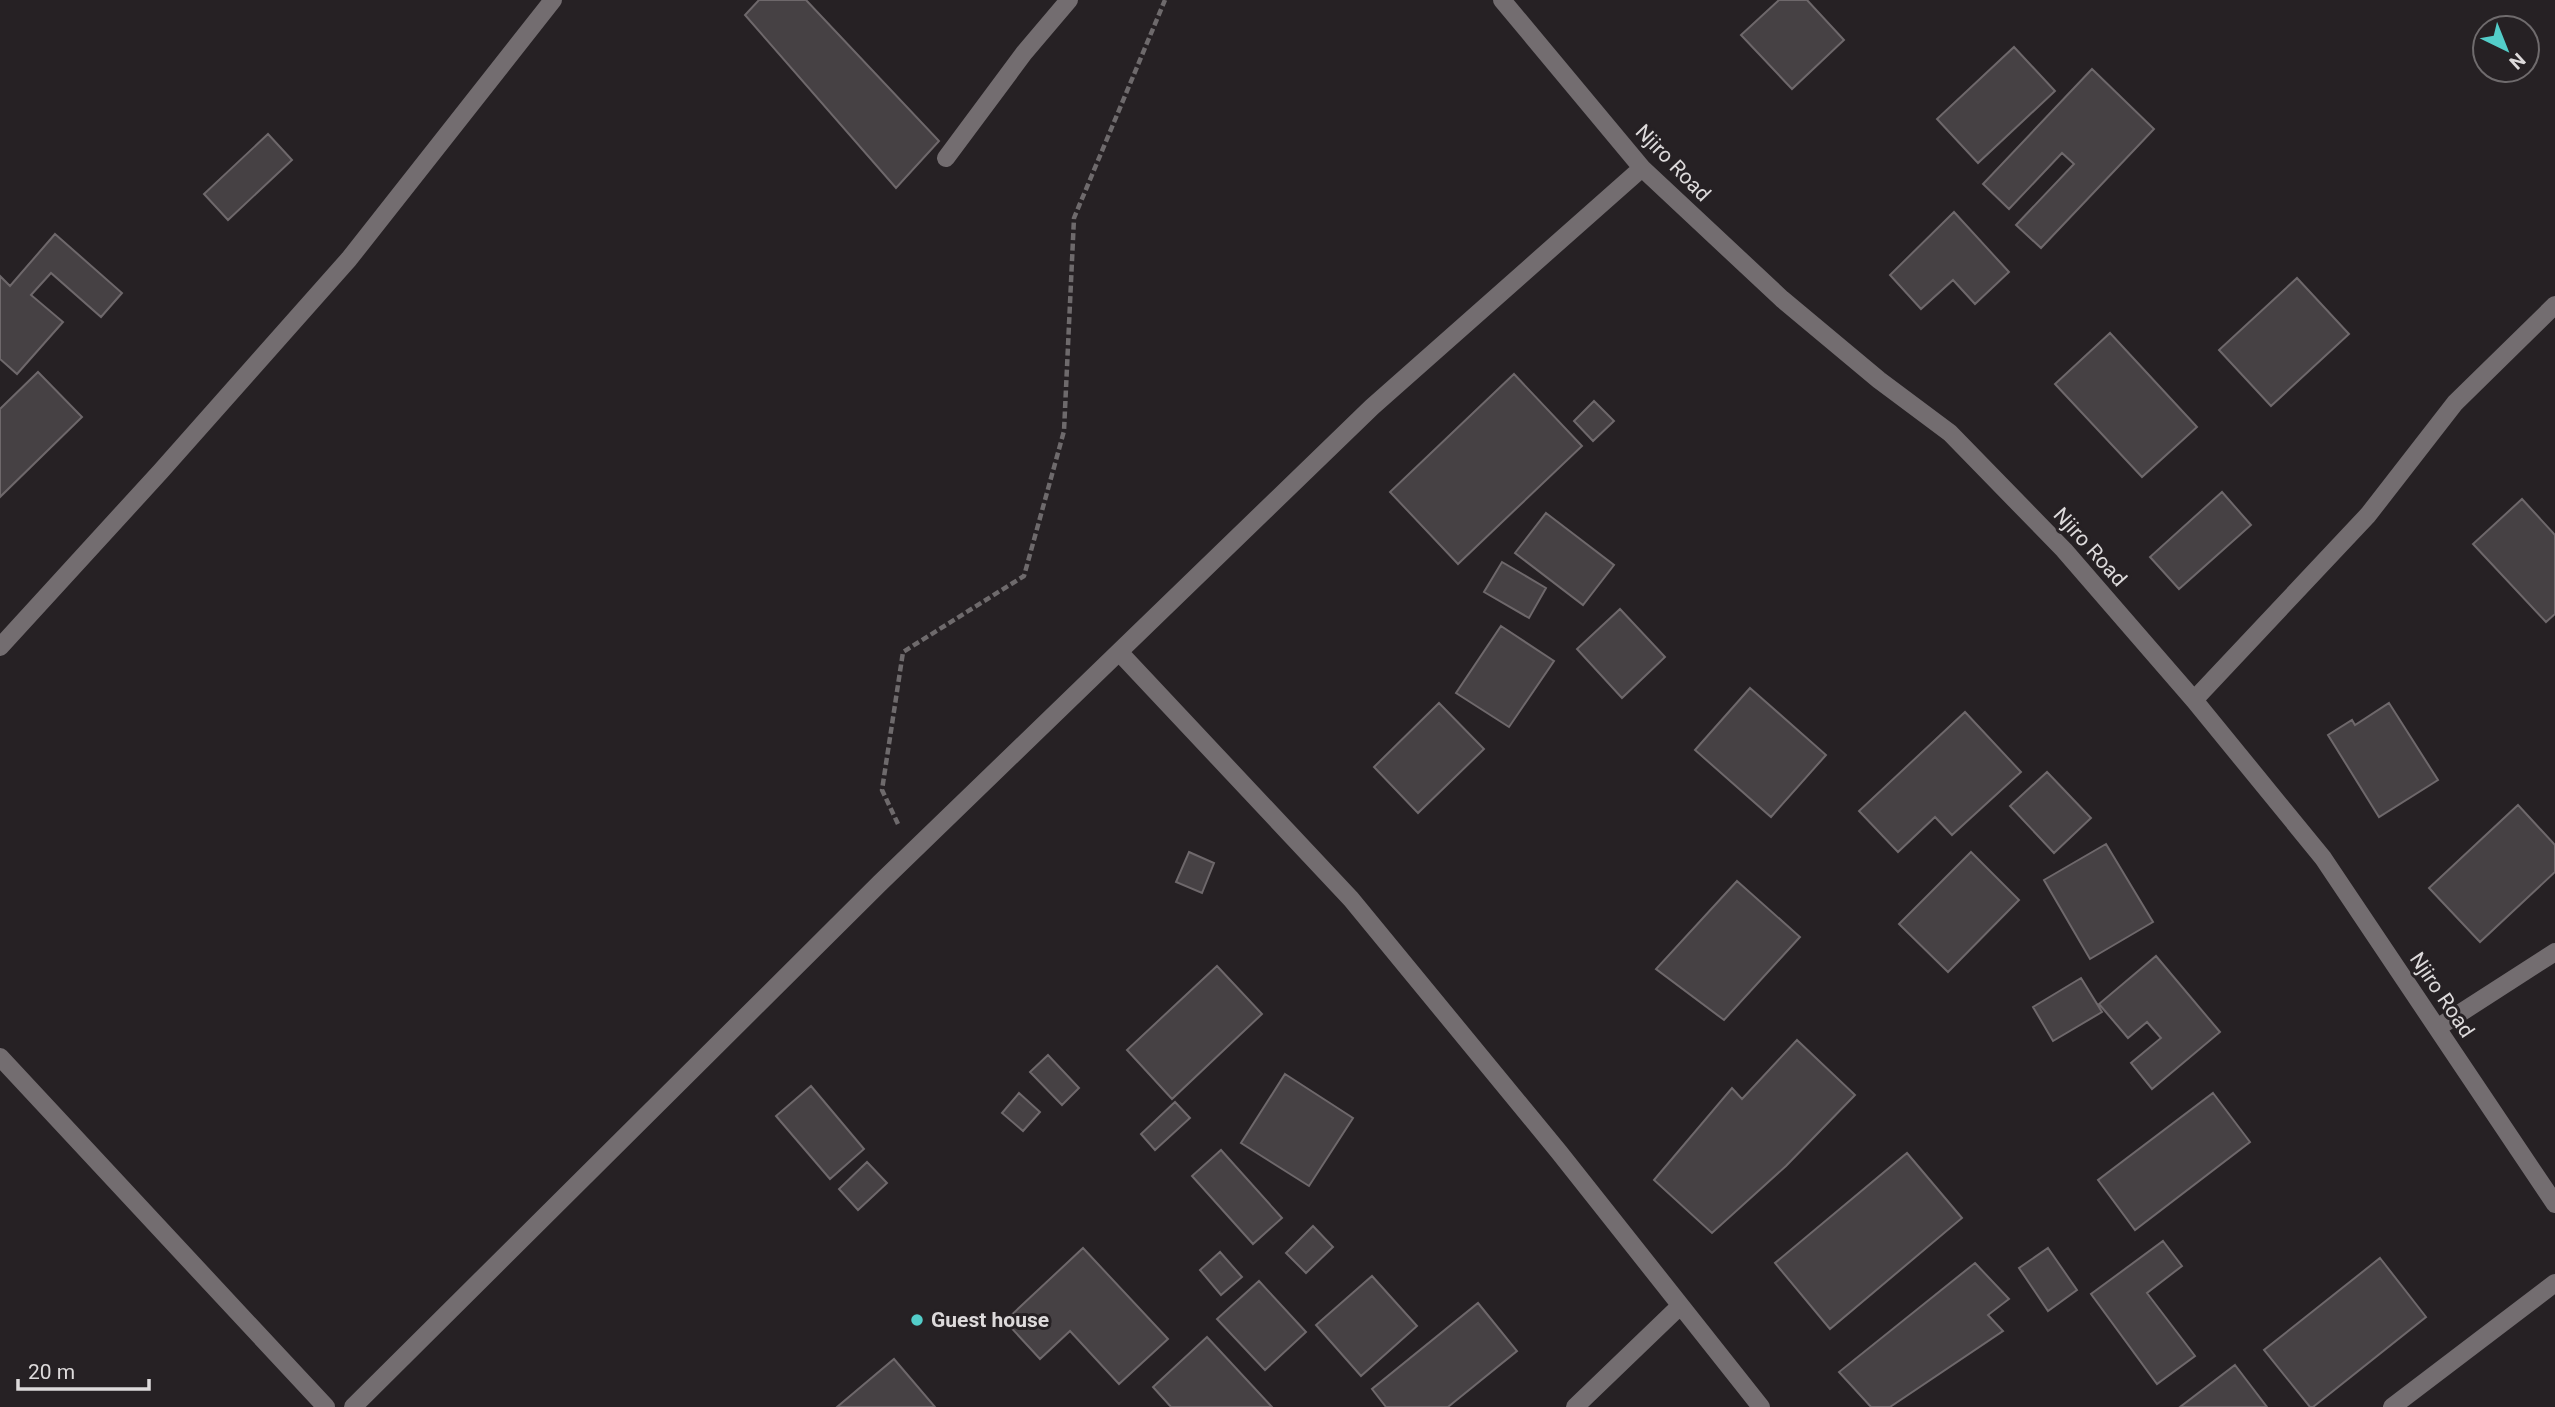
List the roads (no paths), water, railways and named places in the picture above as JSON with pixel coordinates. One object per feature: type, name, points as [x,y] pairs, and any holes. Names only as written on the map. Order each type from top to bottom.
[{"type":"street","points":[[0,647],[349,259],[553,0]]},
{"type":"street","points":[[946,158],[1024,53],[1069,0]]},
{"type":"street","name":"Njiro Road","points":[[1502,0],[1642,168],[1782,299],[1879,380],[1950,433],[2064,550],[2194,700],[2323,858],[2555,1204]]},
{"type":"street","points":[[353,1407],[912,852],[1372,407],[1642,168]]},
{"type":"street","points":[[2194,700],[2368,515],[2455,402],[2555,305]]},
{"type":"street","points":[[1120,653],[1351,899],[1559,1152],[1760,1407]]},
{"type":"street","points":[[2437,1028],[2555,952]]},
{"type":"street","points":[[0,1057],[326,1407]]},
{"type":"street","points":[[2392,1407],[2555,1283]]},
{"type":"street","points":[[1575,1407],[1680,1306]]},
{"type":"place","name":"Guest house","points":[[917,1320]]}]
